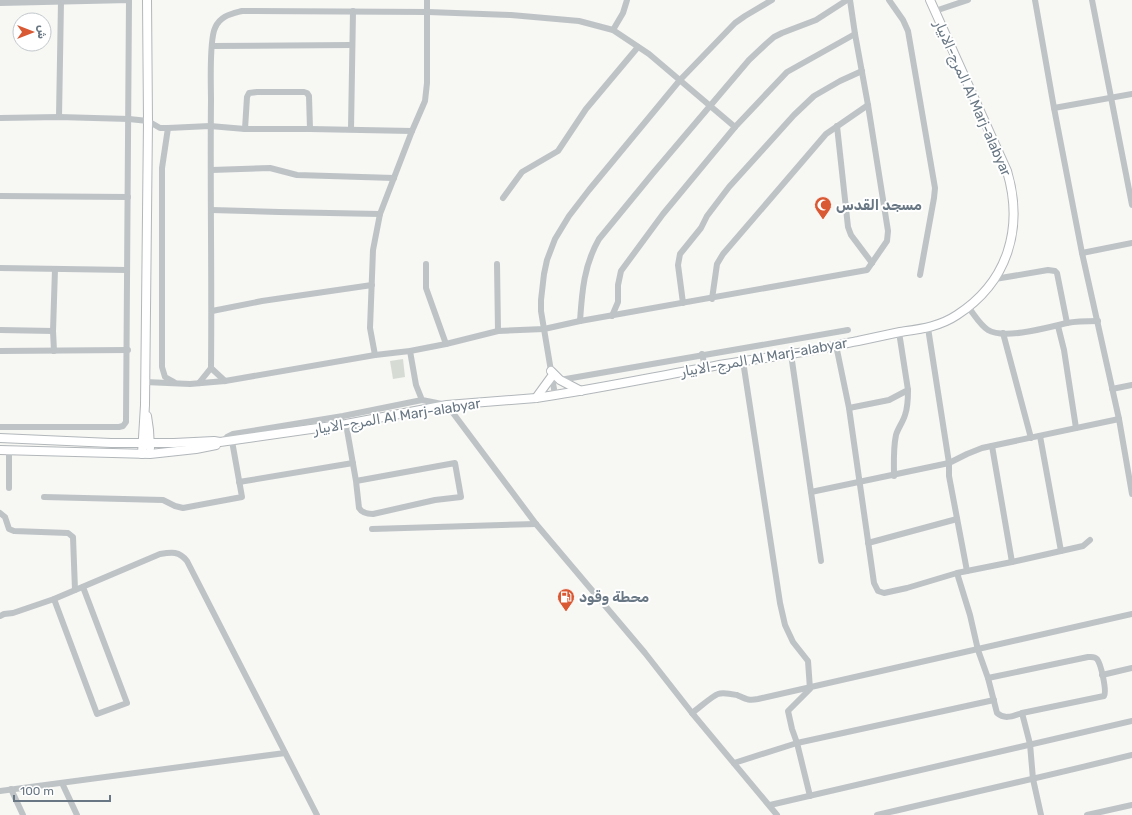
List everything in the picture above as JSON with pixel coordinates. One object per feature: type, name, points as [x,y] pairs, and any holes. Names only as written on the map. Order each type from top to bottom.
[{"type":"main road","points":[[146,454],[145,382],[148,122],[147,0]]},
{"type":"main road","name":"المرج-الابيار Al Marj-alabyar","points":[[0,438],[127,443],[232,441],[346,424],[447,405],[536,398],[581,391],[705,367],[791,354],[899,332],[928,328],[956,316],[985,292],[995,279],[1005,259],[1011,245],[1014,221],[1012,189],[1007,171],[991,132],[930,0]]},
{"type":"main road","points":[[536,398],[551,374],[581,391]]},
{"type":"main road","points":[[127,443],[146,428]]},
{"type":"main road","points":[[146,428],[156,438],[164,443]]},
{"type":"main road","name":"المرج-الابيار Al Marj-alabyar","points":[[0,450],[146,454],[214,446],[221,442]]},
{"type":"street","points":[[0,3],[129,0],[127,270],[128,350],[127,418],[125,425],[0,426]]},
{"type":"street","points":[[376,355],[370,328],[373,250],[380,214],[425,101],[428,12],[427,0]]},
{"type":"street","points":[[613,30],[623,13],[627,0]]},
{"type":"street","points":[[555,395],[541,311],[541,300],[544,274],[555,239],[569,216],[589,190],[680,80],[735,23],[772,0]]},
{"type":"street","points":[[145,382],[200,383],[225,381],[376,355],[410,351],[498,331],[544,329],[580,321],[712,299],[867,270],[887,241],[888,230],[849,0],[816,20],[782,33],[769,41],[749,60],[654,172],[599,239],[594,248],[584,278],[580,321]]},
{"type":"street","points":[[889,0],[903,20],[908,31],[935,188],[920,275]]},
{"type":"street","points":[[935,11],[968,0]]},
{"type":"street","points":[[1035,0],[1082,253],[1119,419],[1132,494]]},
{"type":"street","points":[[1092,0],[1132,205]]},
{"type":"street","points":[[59,117],[61,2]]},
{"type":"street","points":[[351,129],[351,45],[353,10]]},
{"type":"street","points":[[200,383],[211,368],[212,311],[210,126],[212,46],[214,28],[220,20],[228,14],[242,11],[353,10],[511,15],[589,23],[613,30],[655,59],[735,127]]},
{"type":"street","points":[[612,316],[618,302],[618,285],[621,271],[663,214],[735,127],[787,72],[855,34]]},
{"type":"street","points":[[212,46],[351,45]]},
{"type":"street","points":[[503,198],[522,172],[558,151],[586,109],[638,47]]},
{"type":"street","points":[[683,303],[678,262],[680,254],[702,228],[707,216],[729,187],[794,115],[814,96],[840,80],[862,71]]},
{"type":"street","points":[[245,129],[247,97],[249,93],[304,92],[309,96],[310,129]]},
{"type":"street","points":[[1054,108],[1111,99],[1132,94]]},
{"type":"street","points":[[712,299],[717,264],[723,254],[826,134],[868,105]]},
{"type":"street","points":[[0,118],[59,117],[129,120],[148,122],[160,128],[210,126],[245,129],[351,129],[412,131]]},
{"type":"street","points":[[837,126],[848,227],[851,235],[872,263]]},
{"type":"street","points":[[168,128],[162,168],[162,367],[165,377],[175,383]]},
{"type":"street","points":[[211,170],[270,168],[297,175],[394,178]]},
{"type":"street","points":[[0,196],[128,197]]},
{"type":"street","points":[[211,210],[380,214]]},
{"type":"street","points":[[1082,253],[1132,243]]},
{"type":"street","points":[[426,264],[426,288],[446,344]]},
{"type":"street","points":[[497,264],[498,331]]},
{"type":"street","points":[[0,268],[127,270]]},
{"type":"street","points":[[54,351],[53,331],[55,269]]},
{"type":"street","points":[[995,279],[1048,270],[1055,271],[1057,273],[1067,323]]},
{"type":"street","points":[[212,311],[262,301],[372,285]]},
{"type":"street","points":[[968,306],[981,324],[989,331],[1003,333],[1033,331],[1067,323],[1098,321]]},
{"type":"street","points":[[1058,326],[1064,350],[1076,428]]},
{"type":"street","points":[[928,328],[949,464],[949,476],[968,571]]},
{"type":"street","points":[[0,330],[53,331]]},
{"type":"street","points":[[560,380],[702,354],[848,330]]},
{"type":"street","points":[[894,476],[893,455],[895,442],[897,433],[906,414],[908,401],[908,390],[899,332]]},
{"type":"street","points":[[1003,333],[1031,438]]},
{"type":"street","points":[[836,345],[849,408],[875,587],[880,592],[884,593],[957,573],[1083,546],[1090,540]]},
{"type":"street","points":[[0,351],[128,350]]},
{"type":"street","points":[[410,351],[416,386],[422,400]]},
{"type":"street","points":[[702,354],[705,367]]},
{"type":"street","points":[[791,354],[821,561]]},
{"type":"street","points":[[743,361],[780,603],[785,625],[793,642],[808,660],[810,689],[788,711],[810,796]]},
{"type":"street","points":[[211,368],[225,381]]},
{"type":"street","points":[[1112,389],[1132,384]]},
{"type":"street","points":[[849,408],[889,400],[908,390]]},
{"type":"street","points":[[221,442],[233,434],[343,416],[422,400],[447,405],[536,524],[645,653],[692,713],[777,815]]},
{"type":"street","points":[[811,492],[949,464],[974,450],[1119,419]]},
{"type":"street","points":[[346,424],[359,508],[361,511],[366,514],[373,514],[435,500],[461,497],[455,463],[356,481]]},
{"type":"street","points":[[1040,436],[1061,551]]},
{"type":"street","points":[[44,497],[163,500],[182,508],[242,497],[232,441]]},
{"type":"street","points":[[992,446],[1012,562]]},
{"type":"street","points":[[8,488],[9,451]]},
{"type":"street","points":[[239,482],[353,463]]},
{"type":"street","points":[[0,513],[5,517],[10,529],[14,531],[68,534],[73,537],[75,590]]},
{"type":"street","points":[[868,543],[957,519]]},
{"type":"street","points":[[372,529],[536,524]]},
{"type":"street","points":[[2,613],[13,613],[54,599],[160,554],[173,552],[182,555],[187,561],[284,752],[318,815]]},
{"type":"street","points":[[957,573],[997,714],[1007,717],[1022,714],[1104,696],[1106,692],[1098,660],[1092,657],[988,678]]},
{"type":"street","points":[[54,599],[97,714],[127,703],[83,586]]},
{"type":"street","points":[[692,713],[717,694],[725,693],[750,700],[810,689],[908,664],[978,650],[1132,614]]},
{"type":"street","points":[[1102,675],[1132,668]]},
{"type":"street","points":[[734,763],[797,743],[994,700]]},
{"type":"street","points":[[1022,714],[1030,744],[1033,779],[1041,815]]},
{"type":"street","points":[[770,805],[1132,721]]},
{"type":"street","points":[[0,791],[284,752]]},
{"type":"street","points":[[877,815],[1132,755]]},
{"type":"street","points":[[62,783],[77,815]]},
{"type":"street","points":[[11,790],[23,815]]},
{"type":"street","points":[[1087,815],[1132,805]]},
{"type":"shaded area","points":[[403,359],[405,377],[393,379],[390,361]]},
{"type":"place","name":"مسجد القدس","points":[[823,220]]},
{"type":"place","name":"محطة وقود","points":[[566,612]]}]
